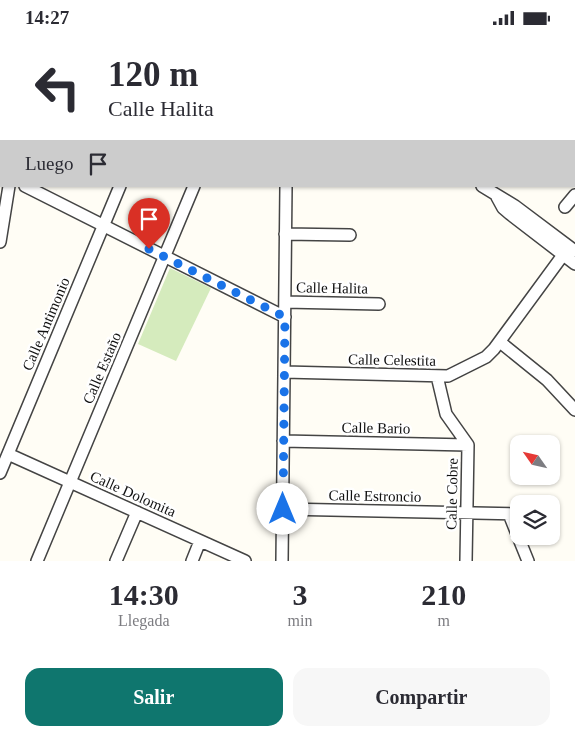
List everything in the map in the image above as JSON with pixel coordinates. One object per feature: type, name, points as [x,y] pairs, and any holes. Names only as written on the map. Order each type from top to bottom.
[{"type":"street","points":[[0,242],[9,187]]},
{"type":"street","points":[[27,187],[285,317]]},
{"type":"street","name":"Calle Antimonio","points":[[0,473],[120,187]]},
{"type":"street","name":"Calle Estaño","points":[[37,561],[194,187]]},
{"type":"street","points":[[282,561],[286,187]]},
{"type":"street","points":[[483,187],[515,206],[575,251]]},
{"type":"street","points":[[565,207],[575,195]]},
{"type":"street","points":[[498,197],[510,214],[575,264]]},
{"type":"street","points":[[286,234],[350,235]]},
{"type":"street","name":"Calle Celestita","points":[[284,372],[442,376],[486,357],[500,343],[563,255]]},
{"type":"street","name":"Calle Halita","points":[[285,302],[378,304]]},
{"type":"street","points":[[500,343],[547,380],[575,411]]},
{"type":"street","name":"Calle Cobre","points":[[442,376],[446,414],[468,445],[466,561]]},
{"type":"street","name":"Calle Bario","points":[[283,441],[468,445]]},
{"type":"street","name":"Calle Dolomita","points":[[8,454],[245,561]]},
{"type":"street","name":"Calle Estroncio","points":[[283,509],[510,514]]},
{"type":"street","points":[[116,561],[137,512]]},
{"type":"street","points":[[192,561],[200,541]]},
{"type":"street","points":[[523,545],[528,561]]},
{"type":"green space","points":[[170,268],[211,288],[176,361],[138,344]]},
{"type":"route","points":[[149,249],[285,317],[283,509]]}]
